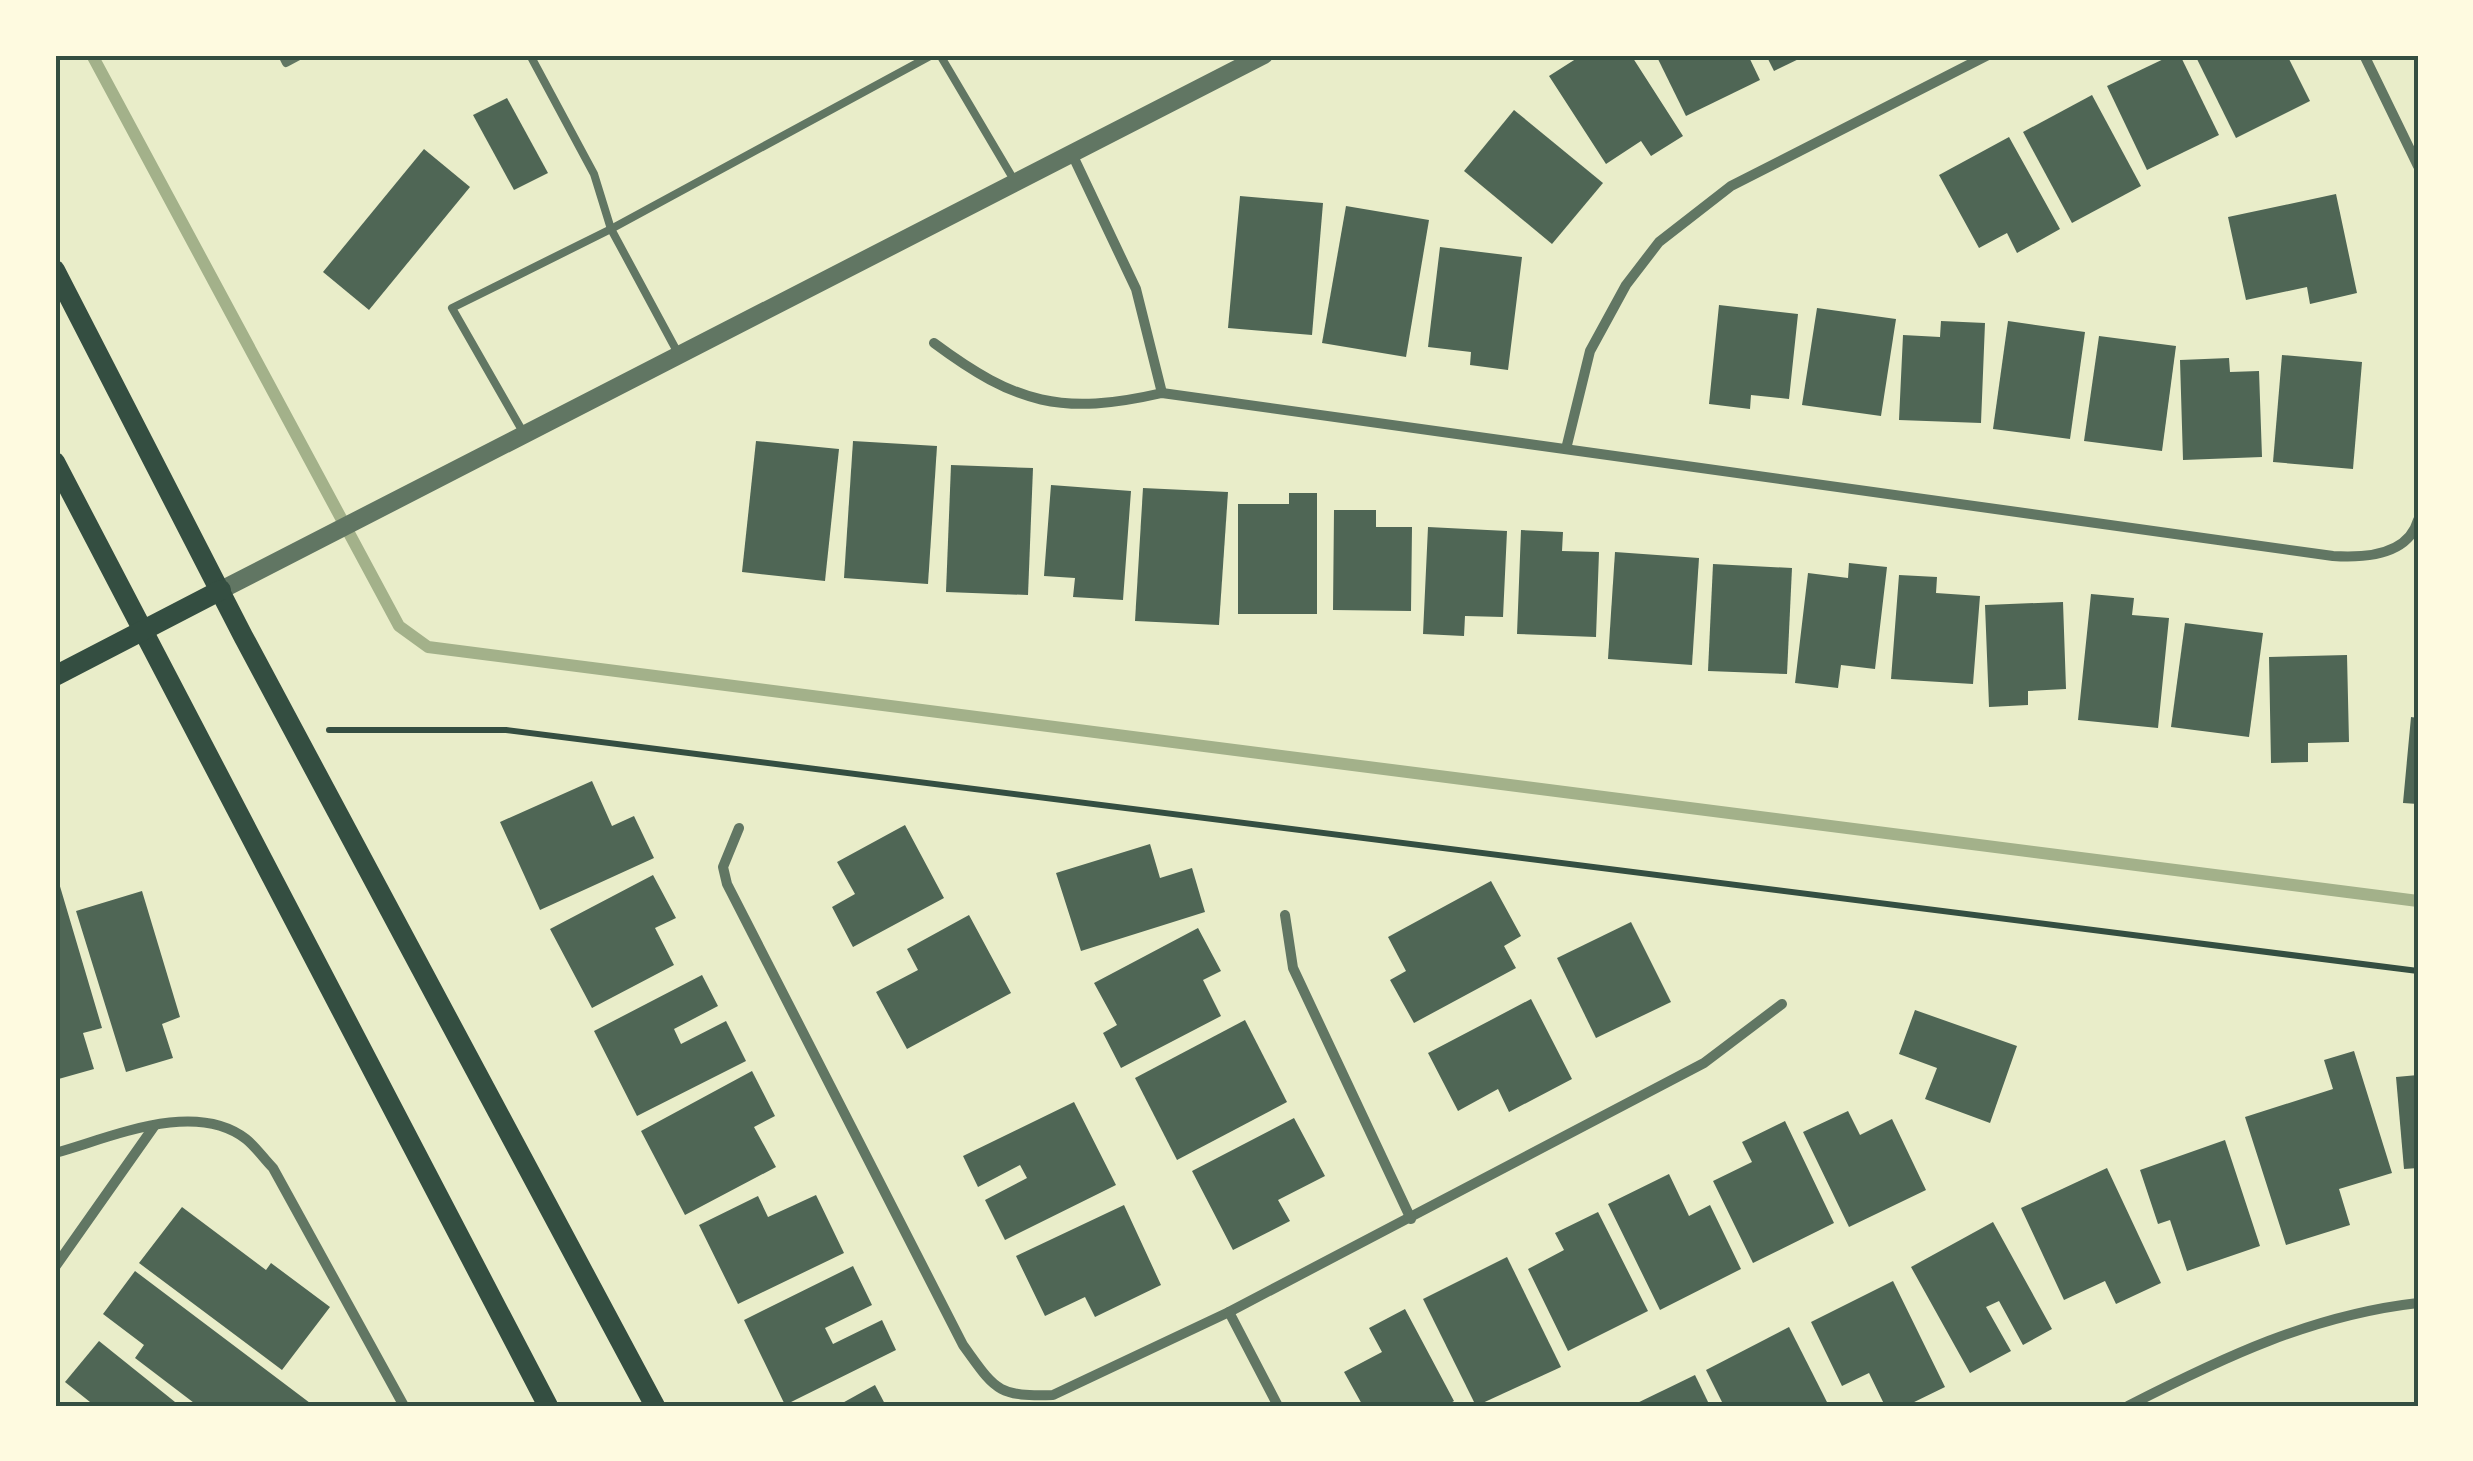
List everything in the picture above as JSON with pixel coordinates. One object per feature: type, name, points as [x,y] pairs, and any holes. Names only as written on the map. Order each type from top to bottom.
[{"type":"main road","points":[[55,270],[294,730],[655,1406]]},
{"type":"main road","points":[[55,462],[548,1406]]},
{"type":"main road","points":[[55,676],[221,590]]},
{"type":"street","points":[[221,590],[1264,55]]},
{"type":"street","points":[[1566,449],[1590,351],[1626,285],[1659,242],[1730,186],[1988,55]]},
{"type":"street","points":[[2364,55],[2418,166]]},
{"type":"street","points":[[1072,154],[1136,289],[1162,392]]},
{"type":"street","points":[[934,344],[976,374],[1023,397],[1103,407],[1162,392],[2333,556],[2360,558],[2393,550],[2415,531],[2418,520]]},
{"type":"street","points":[[738,828],[723,866],[727,884],[946,1312],[995,1389],[1013,1396],[1052,1395],[1228,1312],[1704,1063],[1782,1004]]},
{"type":"street","points":[[1285,915],[1293,968],[1411,1218]]},
{"type":"street","points":[[55,1153],[155,1126],[205,1122],[245,1138],[273,1168],[404,1406]]},
{"type":"street","points":[[55,1266],[155,1126]]},
{"type":"street","points":[[2128,1406],[2245,1347],[2359,1310],[2418,1303]]},
{"type":"street","points":[[1228,1312],[1278,1406]]},
{"type":"lane","points":[[282,55],[286,62],[301,55]]},
{"type":"lane","points":[[530,55],[594,174],[611,229],[679,356]]},
{"type":"lane","points":[[525,436],[452,308],[611,229],[932,55]]},
{"type":"lane","points":[[940,55],[1016,182]]},
{"type":"path","points":[[294,730],[506,730],[2418,971]]},
{"type":"building","points":[[1582,55],[1631,55],[1683,136],[1651,156],[1641,141],[1606,164],[1549,76]]},
{"type":"building","points":[[1656,55],[1748,55],[1760,80],[1686,116]]},
{"type":"building","points":[[1766,55],[1807,55],[1774,71]]},
{"type":"building","points":[[2172,55],[2180,55],[2219,135],[2147,170],[2107,86]]},
{"type":"building","points":[[2195,55],[2287,55],[2310,101],[2236,138]]},
{"type":"building","points":[[2092,95],[2141,186],[2072,223],[2023,132]]},
{"type":"building","points":[[507,98],[548,173],[514,190],[473,115]]},
{"type":"building","points":[[1514,110],[1603,183],[1552,244],[1464,171]]},
{"type":"building","points":[[2009,137],[2060,229],[2017,253],[2007,233],[1979,248],[1939,175]]},
{"type":"building","points":[[424,149],[470,187],[369,310],[323,272]]},
{"type":"building","points":[[2336,194],[2357,293],[2310,304],[2307,287],[2246,300],[2228,217]]},
{"type":"building","points":[[1240,196],[1323,203],[1312,335],[1228,328]]},
{"type":"building","points":[[1346,206],[1429,220],[1406,357],[1322,343]]},
{"type":"building","points":[[1440,247],[1522,257],[1508,370],[1470,365],[1471,352],[1428,347]]},
{"type":"building","points":[[1719,305],[1798,314],[1789,399],[1751,395],[1750,409],[1709,404]]},
{"type":"building","points":[[1817,308],[1896,319],[1881,416],[1802,405]]},
{"type":"building","points":[[1941,321],[1985,323],[1981,423],[1899,420],[1903,335],[1940,337]]},
{"type":"building","points":[[2008,321],[2085,332],[2070,439],[1993,429]]},
{"type":"building","points":[[2099,336],[2176,346],[2162,451],[2084,441]]},
{"type":"building","points":[[2282,355],[2362,362],[2353,469],[2273,462]]},
{"type":"building","points":[[2229,358],[2230,372],[2259,371],[2262,457],[2183,460],[2180,360]]},
{"type":"building","points":[[756,441],[839,449],[825,581],[742,572]]},
{"type":"building","points":[[853,441],[937,446],[928,584],[844,578]]},
{"type":"building","points":[[951,465],[1033,468],[1028,595],[946,592]]},
{"type":"building","points":[[1051,485],[1131,491],[1123,600],[1073,597],[1075,578],[1044,576]]},
{"type":"building","points":[[1143,488],[1228,492],[1219,625],[1135,621]]},
{"type":"building","points":[[1289,493],[1317,493],[1317,614],[1238,614],[1238,504],[1289,504]]},
{"type":"building","points":[[1334,510],[1376,510],[1376,527],[1412,527],[1411,611],[1333,610]]},
{"type":"building","points":[[1428,527],[1507,531],[1503,617],[1465,616],[1464,636],[1423,634]]},
{"type":"building","points":[[1521,530],[1563,532],[1562,551],[1599,552],[1596,637],[1517,634]]},
{"type":"building","points":[[1615,552],[1699,558],[1692,665],[1608,659]]},
{"type":"building","points":[[1849,563],[1887,567],[1875,669],[1841,665],[1838,688],[1795,683],[1808,573],[1848,578]]},
{"type":"building","points":[[1713,564],[1792,568],[1787,674],[1708,671]]},
{"type":"building","points":[[1899,575],[1937,577],[1936,593],[1980,596],[1973,684],[1891,679]]},
{"type":"building","points":[[2091,594],[2134,598],[2132,615],[2169,618],[2158,728],[2078,720]]},
{"type":"building","points":[[2063,602],[2066,689],[2028,691],[2028,705],[1989,707],[1985,605]]},
{"type":"building","points":[[2185,623],[2263,633],[2249,737],[2171,727]]},
{"type":"building","points":[[2347,655],[2349,742],[2308,743],[2308,762],[2271,763],[2269,657]]},
{"type":"building","points":[[2411,717],[2418,718],[2418,804],[2403,803]]},
{"type":"building","points":[[592,781],[612,826],[634,816],[654,858],[540,910],[500,822]]},
{"type":"building","points":[[905,825],[944,898],[853,947],[832,907],[855,894],[837,862]]},
{"type":"building","points":[[1150,844],[1160,878],[1192,868],[1205,912],[1081,951],[1056,873]]},
{"type":"building","points":[[653,875],[676,918],[655,928],[674,965],[592,1008],[550,929]]},
{"type":"building","points":[[1491,881],[1521,936],[1504,946],[1516,968],[1414,1023],[1390,980],[1406,971],[1388,937]]},
{"type":"building","points":[[59,883],[102,1028],[83,1033],[94,1069],[55,1080],[55,885]]},
{"type":"building","points":[[142,891],[180,1017],[162,1024],[173,1058],[126,1072],[76,911]]},
{"type":"building","points":[[969,915],[1011,993],[907,1049],[876,992],[918,970],[907,949]]},
{"type":"building","points":[[1631,922],[1671,1002],[1596,1038],[1557,958]]},
{"type":"building","points":[[1198,928],[1221,971],[1203,980],[1221,1016],[1121,1068],[1103,1033],[1117,1025],[1094,983]]},
{"type":"building","points":[[702,975],[718,1006],[674,1029],[681,1044],[726,1021],[746,1061],[637,1116],[594,1031]]},
{"type":"building","points":[[1531,999],[1572,1079],[1509,1112],[1498,1089],[1458,1111],[1428,1053]]},
{"type":"building","points":[[1915,1010],[2017,1046],[1990,1123],[1925,1099],[1937,1068],[1899,1054]]},
{"type":"building","points":[[1245,1020],[1287,1102],[1177,1160],[1135,1078]]},
{"type":"building","points":[[2354,1051],[2392,1173],[2339,1189],[2350,1225],[2286,1245],[2245,1117],[2333,1089],[2324,1060]]},
{"type":"building","points":[[752,1071],[775,1116],[754,1127],[776,1167],[685,1215],[641,1131]]},
{"type":"building","points":[[2418,1075],[2418,1168],[2404,1169],[2396,1077]]},
{"type":"building","points":[[1074,1102],[1116,1185],[1005,1240],[985,1200],[1027,1178],[1020,1165],[978,1187],[963,1156]]},
{"type":"building","points":[[1848,1111],[1860,1135],[1892,1119],[1926,1190],[1849,1227],[1803,1132]]},
{"type":"building","points":[[1294,1118],[1325,1176],[1278,1200],[1290,1221],[1233,1250],[1192,1171]]},
{"type":"building","points":[[1785,1121],[1834,1223],[1753,1263],[1713,1181],[1752,1162],[1742,1142]]},
{"type":"building","points":[[2225,1140],[2260,1246],[2187,1271],[2170,1220],[2158,1224],[2140,1170]]},
{"type":"building","points":[[2107,1168],[2161,1283],[2116,1304],[2105,1281],[2064,1300],[2021,1208]]},
{"type":"building","points":[[1669,1174],[1689,1216],[1710,1205],[1741,1269],[1660,1310],[1608,1204]]},
{"type":"building","points":[[816,1195],[844,1253],[738,1304],[699,1225],[758,1196],[768,1217]]},
{"type":"building","points":[[1124,1205],[1161,1285],[1095,1317],[1085,1297],[1045,1316],[1016,1256]]},
{"type":"building","points":[[182,1207],[266,1270],[271,1263],[330,1307],[282,1370],[139,1263]]},
{"type":"building","points":[[1598,1212],[1648,1311],[1568,1351],[1528,1269],[1564,1250],[1555,1233]]},
{"type":"building","points":[[1993,1222],[2052,1329],[2023,1345],[1999,1301],[1986,1307],[2011,1351],[1970,1373],[1911,1267]]},
{"type":"building","points":[[1507,1257],[1561,1367],[1476,1406],[1423,1299]]},
{"type":"building","points":[[853,1266],[872,1305],[825,1328],[833,1344],[882,1320],[896,1350],[785,1405],[744,1320]]},
{"type":"building","points":[[135,1271],[314,1406],[198,1406],[135,1358],[144,1345],[103,1314]]},
{"type":"building","points":[[1893,1281],[1945,1387],[1906,1406],[1885,1406],[1869,1373],[1842,1386],[1811,1322]]},
{"type":"building","points":[[1405,1309],[1454,1401],[1445,1406],[1363,1406],[1344,1372],[1382,1352],[1369,1328]]},
{"type":"building","points":[[1789,1327],[1829,1406],[1724,1406],[1706,1370]]},
{"type":"building","points":[[99,1341],[180,1406],[95,1406],[65,1382]]},
{"type":"building","points":[[1695,1375],[1710,1406],[1631,1406]]},
{"type":"building","points":[[875,1385],[886,1406],[837,1406]]},
{"type":"waterway","points":[[92,55],[399,626],[428,647],[2418,901]]}]
